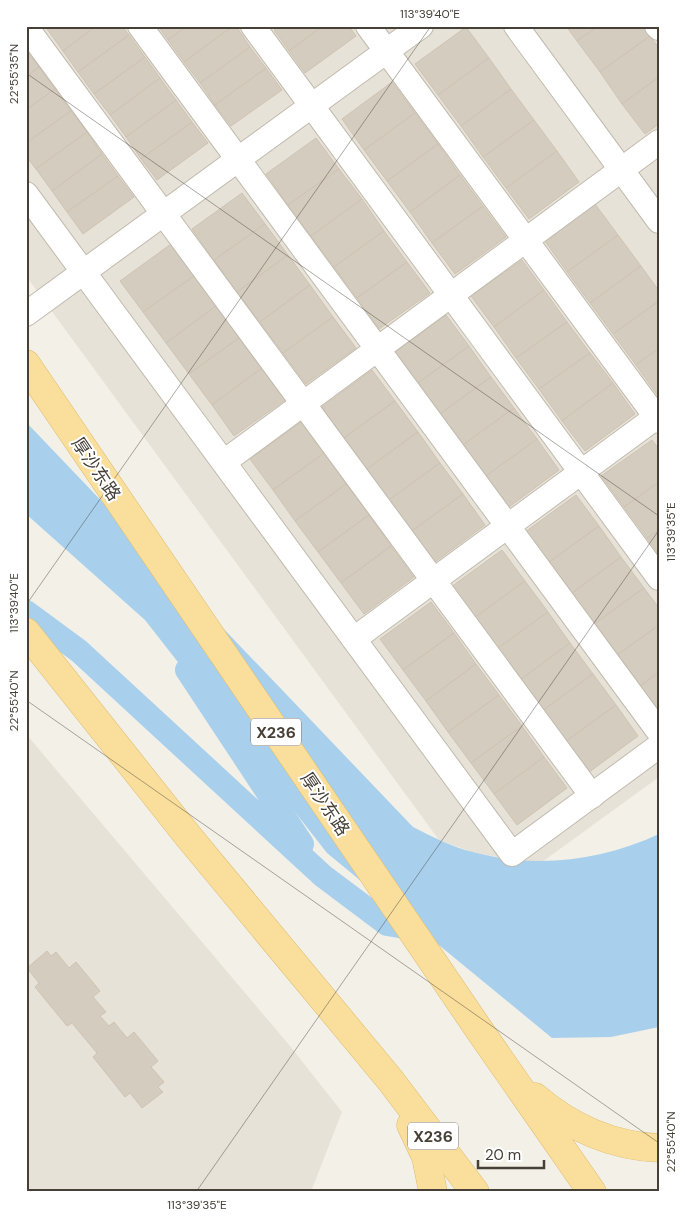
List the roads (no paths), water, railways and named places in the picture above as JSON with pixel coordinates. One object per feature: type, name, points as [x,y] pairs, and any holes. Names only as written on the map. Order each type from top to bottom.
[{"type":"main road","name":"厚沙东路","points":[[26,364],[482,1034],[592,1192]]},
{"type":"main road","name":"X236","points":[[26,632],[188,836],[391,1081],[474,1192]]},
{"type":"main road","points":[[508,1072],[549,1109],[570,1122],[618,1143],[659,1148]]},
{"type":"main road","points":[[391,1081],[426,1157],[433,1192]]},
{"type":"street","points":[[140,26],[659,732]]},
{"type":"street","points":[[253,26],[659,578]]},
{"type":"street","points":[[354,639],[581,472],[658,418],[368,26]]},
{"type":"street","points":[[26,314],[421,26]]},
{"type":"street","points":[[516,26],[659,221]]},
{"type":"street","points":[[26,28],[592,796]]},
{"type":"street","points":[[224,462],[659,142]]},
{"type":"street","points":[[26,194],[512,854],[659,746]]},
{"type":"water","points":[[26,422],[413,827],[465,850],[496,857],[544,861],[568,860],[614,851],[659,834],[659,1027],[611,1037],[552,1038],[327,853],[145,620],[26,514]]},
{"type":"waterway","points":[[26,612],[79,651],[323,876],[387,924],[423,930]]},
{"type":"waterway","points":[[187,670],[302,844]]}]
